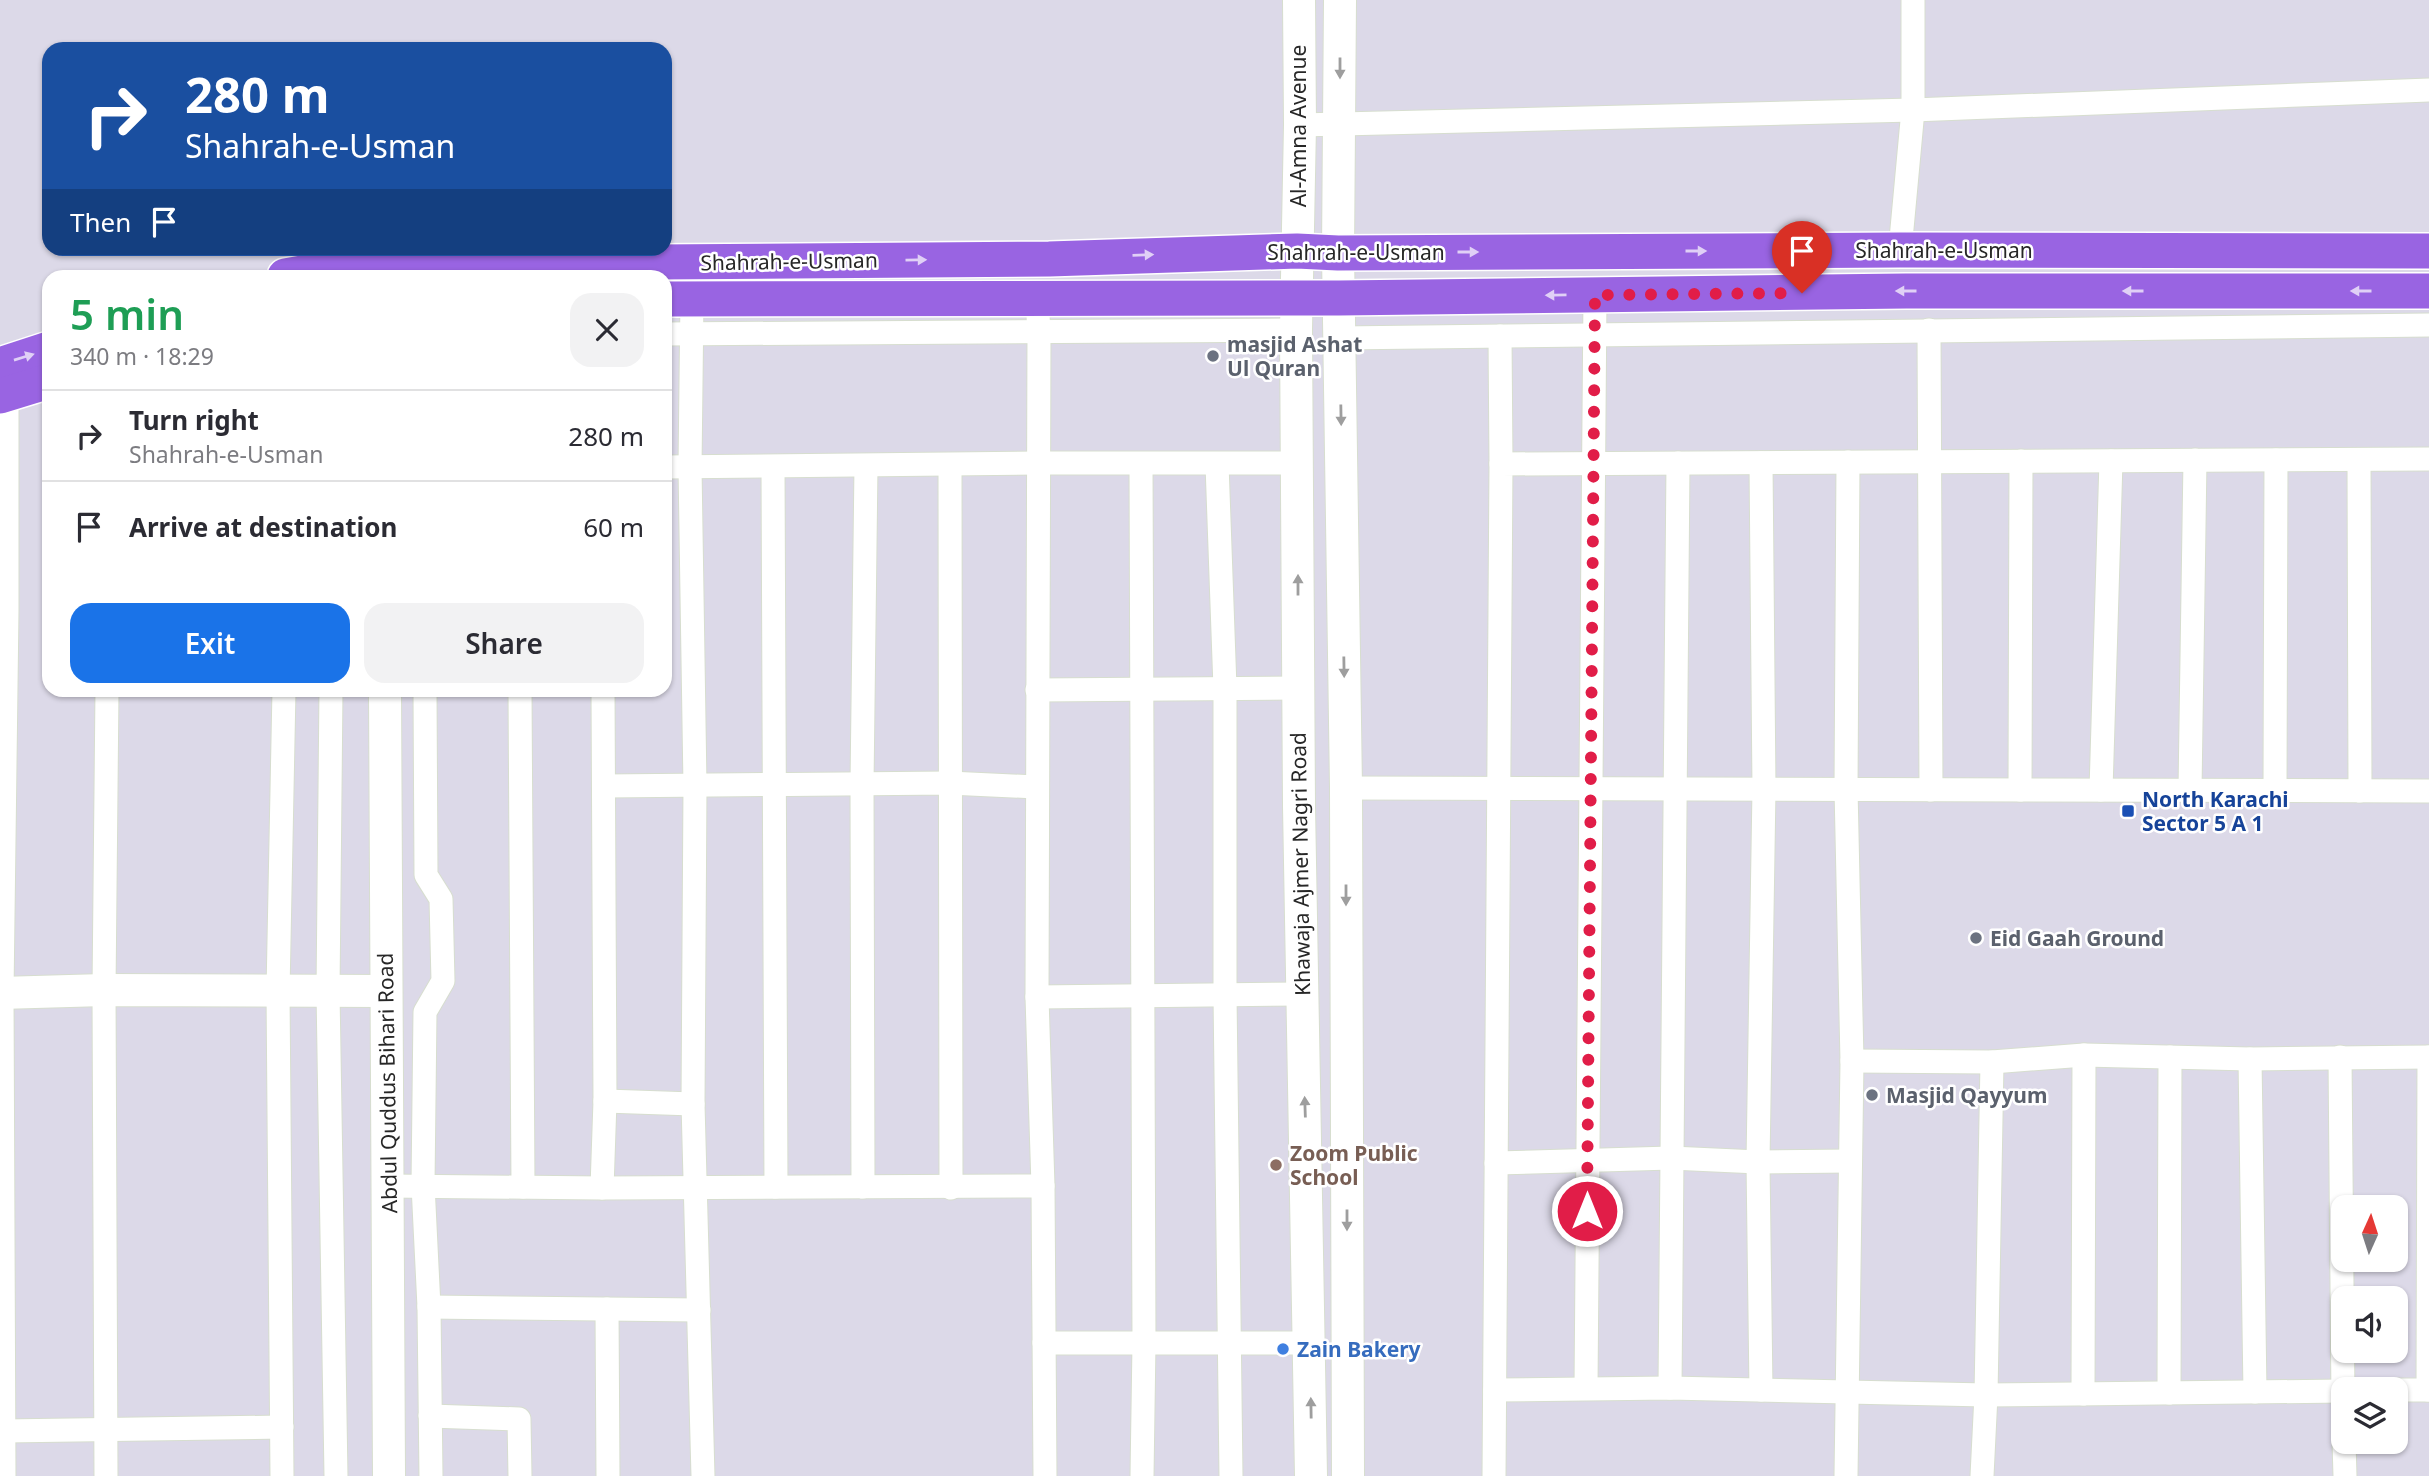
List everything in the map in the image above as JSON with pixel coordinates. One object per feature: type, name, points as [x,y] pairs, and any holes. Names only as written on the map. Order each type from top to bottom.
[{"type":"main road","name":"Al-Amna Avenue","points":[[1297,251],[1300,125],[1298,0]]},
{"type":"main road","points":[[1340,0],[1338,253],[1346,788],[1348,1476]]},
{"type":"main road","name":"Shahrah-e-Usman","points":[[319,270],[342,266],[422,270],[1049,259],[1297,251],[1338,253],[2428,247]]},
{"type":"main road","name":"Khawaja Ajmer Nagri Road","points":[[1297,251],[1298,688],[1311,1476]]},
{"type":"main road","name":"Shahrah-e-Usman","points":[[679,298],[1037,298],[1296,314],[1339,298],[1906,291],[2429,291]]},
{"type":"main road","points":[[2,385],[42,354]]},
{"type":"main road","points":[[2,385],[42,381]]},
{"type":"main road","points":[[1298,632],[1343,630]]},
{"type":"main road","name":"Abdul Quddus Bihari Road","points":[[385,697],[389,1476]]},
{"type":"main road","points":[[1,993],[104,990],[385,991]]},
{"type":"main road","points":[[1307,1187],[1346,1185]]},
{"type":"street","points":[[1900,250],[1913,110],[1913,0]]},
{"type":"street","points":[[1300,125],[1913,110],[2429,90]]},
{"type":"street","points":[[1586,1388],[1595,295]]},
{"type":"street","points":[[679,298],[691,334],[690,467],[695,786],[693,1104],[703,1476]]},
{"type":"street","points":[[1037,298],[1037,997],[1043,1186],[1045,1476]]},
{"type":"street","points":[[672,334],[1039,333],[1296,314]]},
{"type":"street","points":[[1340,338],[2429,325]]},
{"type":"street","points":[[1929,330],[1931,790]]},
{"type":"street","points":[[1494,1476],[1500,336]]},
{"type":"street","points":[[2,385],[7,610],[1,993],[4,1476]]},
{"type":"street","points":[[1501,464],[2429,459]]},
{"type":"street","points":[[2190,790],[2195,460]]},
{"type":"street","points":[[2275,791],[2276,460]]},
{"type":"street","points":[[2359,460],[2360,791]]},
{"type":"street","points":[[2020,790],[2021,461]]},
{"type":"street","points":[[2101,790],[2111,461]]},
{"type":"street","points":[[1846,1476],[1852,1061],[1846,789],[1848,462]]},
{"type":"street","points":[[672,467],[1297,463]]},
{"type":"street","points":[[1670,1388],[1678,463]]},
{"type":"street","points":[[1761,463],[1764,789],[1758,1162],[1761,1390]]},
{"type":"street","points":[[1141,464],[1142,1476]]},
{"type":"street","points":[[1217,464],[1225,688],[1225,995],[1231,1476]]},
{"type":"street","points":[[950,465],[951,1188]]},
{"type":"street","points":[[863,1187],[862,784],[866,466]]},
{"type":"street","points":[[773,467],[776,1186]]},
{"type":"street","points":[[1037,690],[1298,688]]},
{"type":"street","points":[[106,1476],[104,990],[107,697]]},
{"type":"street","points":[[282,1476],[278,991],[284,697]]},
{"type":"street","points":[[331,697],[328,992],[336,1476]]},
{"type":"street","points":[[425,697],[426,875],[441,899],[443,981],[425,1012],[423,1185],[429,1307],[431,1476]]},
{"type":"street","points":[[520,697],[523,1187]]},
{"type":"street","points":[[603,697],[603,1188]]},
{"type":"street","points":[[604,786],[949,783],[1036,788]]},
{"type":"street","points":[[1346,788],[2429,791]]},
{"type":"street","points":[[1037,997],[1302,994]]},
{"type":"street","points":[[1852,1061],[1992,1062],[2084,1055],[2250,1059],[2429,1057],[2428,1390],[2408,1390]]},
{"type":"street","points":[[2083,1394],[2084,1055]]},
{"type":"street","points":[[2169,1393],[2170,1057]]},
{"type":"street","points":[[2340,1057],[2343,1377]]},
{"type":"street","points":[[2250,1059],[2255,1392]]},
{"type":"street","points":[[1982,1476],[1992,1062]]},
{"type":"street","points":[[605,1101],[693,1104]]},
{"type":"street","points":[[1496,1163],[1671,1158],[1758,1162],[1850,1161]]},
{"type":"street","points":[[388,1186],[1043,1186]]},
{"type":"street","points":[[429,1307],[699,1310]]},
{"type":"street","points":[[607,1308],[608,1476]]},
{"type":"street","points":[[1044,1343],[1310,1343]]},
{"type":"street","points":[[1495,1390],[1670,1388],[1986,1395],[2331,1391]]},
{"type":"street","points":[[430,1416],[519,1419],[520,1476]]},
{"type":"street","points":[[4,1431],[282,1427]]},
{"type":"street","points":[[2344,1454],[2345,1476]]},
{"type":"place","name":"masjid Ashat Ul Quran","points":[[1213,356]]},
{"type":"place","name":"North Karachi Sector 5 A 1","points":[[2128,811]]},
{"type":"place","name":"Eid Gaah Ground","points":[[1976,938]]},
{"type":"place","name":"Masjid Qayyum","points":[[1872,1095]]},
{"type":"place","name":"Zoom Public School","points":[[1276,1165]]},
{"type":"place","name":"Zain Bakery","points":[[1283,1349]]},
{"type":"route","points":[[1587,1211],[1595,295],[1802,293]]}]
